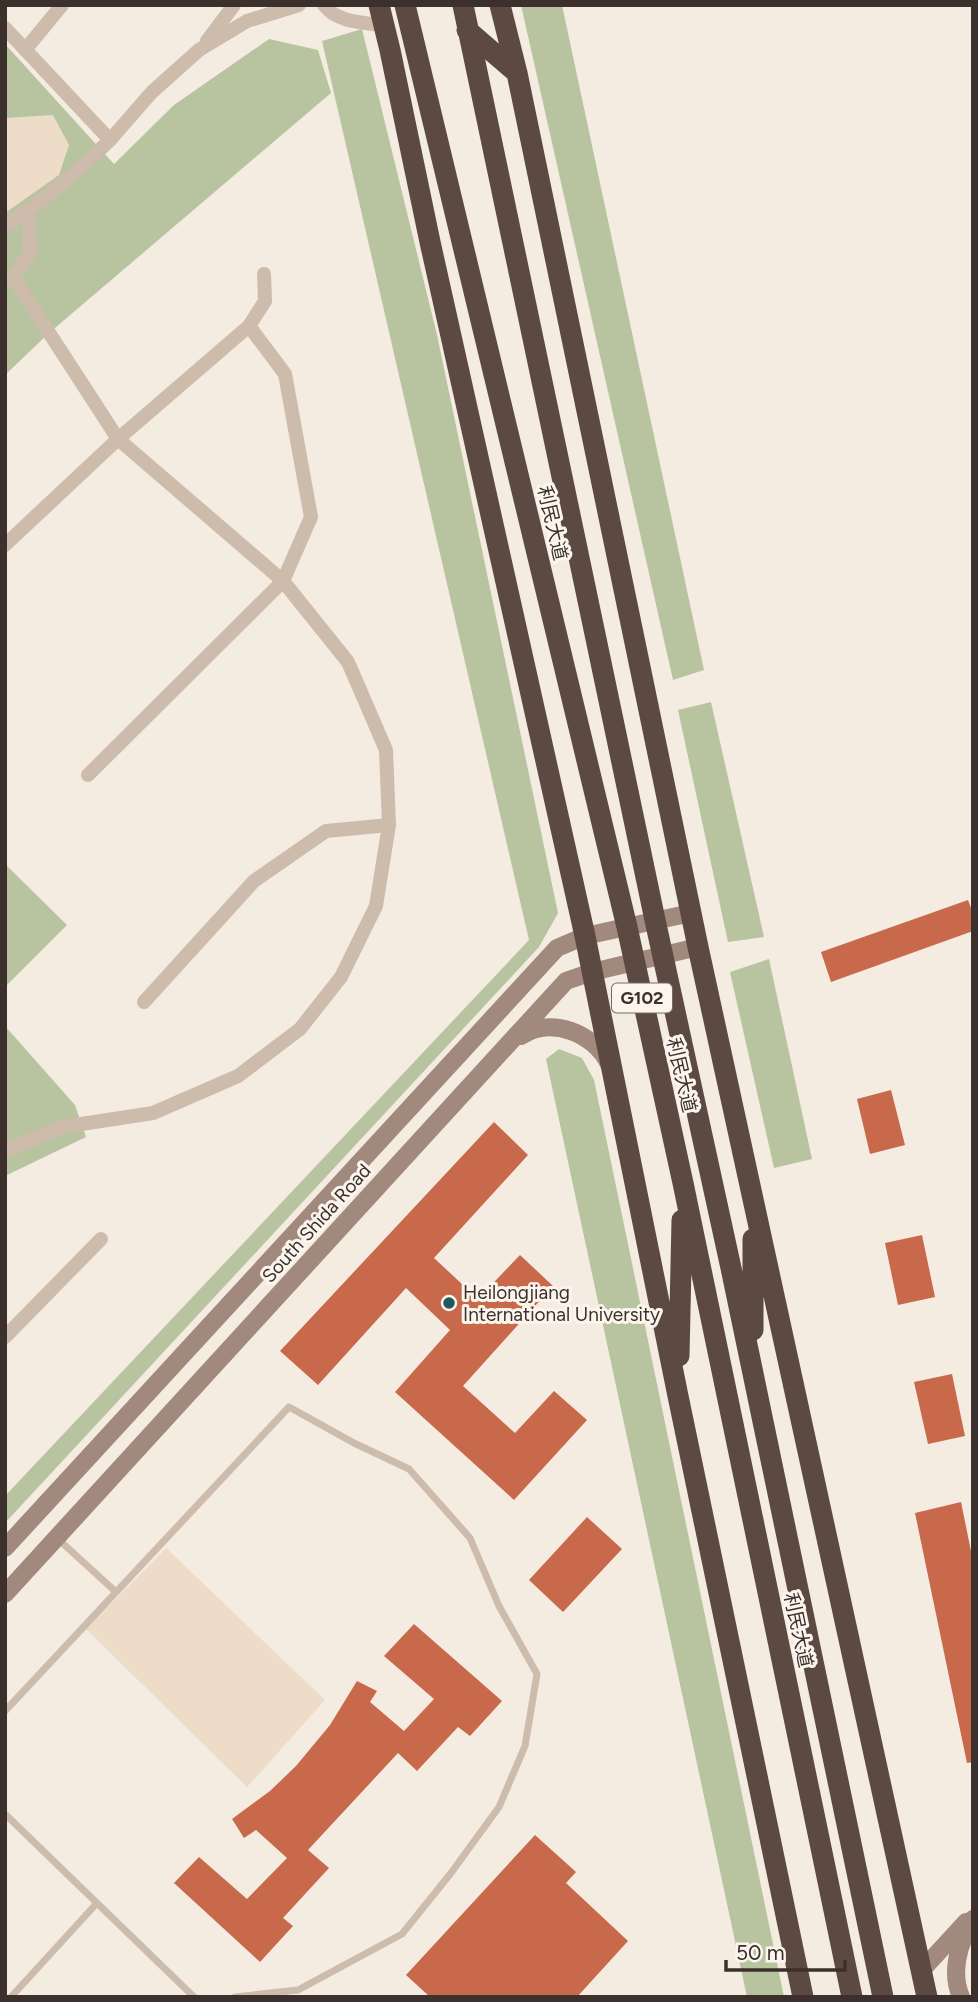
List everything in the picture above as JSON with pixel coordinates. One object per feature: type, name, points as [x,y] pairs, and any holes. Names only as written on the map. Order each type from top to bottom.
[{"type":"highway","name":"利民大道","points":[[463,5],[884,1997]]},
{"type":"highway","points":[[500,5],[517,73],[698,947],[927,1997]]},
{"type":"highway","points":[[390,50],[406,9]]},
{"type":"highway","name":"利民大道","points":[[406,9],[627,927],[683,1183],[852,1997]]},
{"type":"highway","points":[[382,16],[585,936],[803,1997]]},
{"type":"highway","points":[[467,30],[517,73]]},
{"type":"highway","points":[[678,1396],[683,1183]]},
{"type":"highway","points":[[753,1199],[753,1374]]},
{"type":"main road","name":"South Shida Road","points":[[5,1548],[557,948],[585,936],[691,913]]},
{"type":"main road","name":"South Shida Road","points":[[5,1594],[566,981],[592,972],[698,947]]},
{"type":"main road","points":[[507,1046],[530,1030],[542,1027],[565,1029],[592,1042],[600,1049],[612,1070]]},
{"type":"main road","points":[[921,1970],[973,1917]]},
{"type":"main road","points":[[961,1997],[956,1984],[956,1969],[965,1933],[973,1917]]},
{"type":"street","points":[[25,50],[62,5]]},
{"type":"street","points":[[5,227],[85,164],[110,140],[152,92],[199,50],[234,5]]},
{"type":"street","points":[[199,50],[247,21],[299,5]]},
{"type":"street","points":[[324,5],[330,14],[339,18],[382,16]]},
{"type":"street","points":[[5,28],[110,140]]},
{"type":"street","points":[[5,1151],[62,1127],[153,1113],[238,1076],[300,1029],[341,977],[376,906],[389,825],[386,750],[348,662],[283,582],[118,439],[9,278],[30,253],[29,210]]},
{"type":"street","points":[[5,545],[118,439],[248,326],[265,301],[264,274]]},
{"type":"street","points":[[88,775],[283,582],[311,517],[285,374],[248,326]]},
{"type":"street","points":[[144,1002],[254,881],[326,831],[389,825]]},
{"type":"street","points":[[5,1338],[101,1239]]},
{"type":"lane","points":[[5,1711],[289,1407],[354,1443],[409,1469],[470,1538],[499,1606],[537,1674],[525,1746],[499,1807],[402,1934],[298,1990],[235,1997]]},
{"type":"lane","points":[[57,1538],[116,1592]]},
{"type":"lane","points":[[5,1814],[194,1997]]},
{"type":"lane","points":[[11,1997],[97,1903]]},
{"type":"lane","points":[[298,1990],[305,1997]]},
{"type":"green space","points":[[521,5],[562,5],[704,670],[673,680]]},
{"type":"green space","points":[[362,29],[437,335],[558,913],[539,947],[5,1523],[5,1496],[529,940],[322,41]]},
{"type":"green space","points":[[269,39],[318,50],[331,93],[49,333],[5,375],[5,44],[114,164],[174,105]]},
{"type":"green space","points":[[711,702],[764,937],[728,942],[678,710]]},
{"type":"green space","points":[[5,864],[67,925],[5,987]]},
{"type":"green space","points":[[769,959],[812,1159],[774,1168],[730,972]]},
{"type":"green space","points":[[5,1026],[75,1105],[86,1137],[5,1176]]},
{"type":"green space","points":[[559,1049],[582,1058],[594,1080],[784,1997],[747,1997],[546,1059]]},
{"type":"shaded area","points":[[53,115],[69,145],[59,175],[5,213],[5,118]]},
{"type":"shaded area","points":[[166,1548],[325,1700],[247,1787],[86,1629]]},
{"type":"building","points":[[968,900],[973,913],[973,931],[831,982],[821,952]]},
{"type":"building","points":[[891,1090],[905,1145],[870,1154],[857,1099]]},
{"type":"building","points":[[494,1122],[528,1155],[434,1258],[478,1299],[520,1255],[553,1286],[463,1386],[515,1433],[554,1391],[587,1420],[514,1500],[395,1392],[450,1330],[406,1288],[318,1385],[280,1351]]},
{"type":"building","points":[[922,1235],[935,1297],[898,1305],[885,1243]]},
{"type":"building","points":[[952,1374],[965,1436],[928,1444],[914,1382]]},
{"type":"building","points":[[961,1502],[973,1561],[973,1762],[967,1763],[915,1513]]},
{"type":"building","points":[[587,1517],[622,1549],[563,1612],[529,1580]]},
{"type":"building","points":[[414,1624],[502,1701],[470,1736],[458,1727],[417,1771],[398,1753],[308,1850],[329,1868],[283,1918],[293,1926],[260,1962],[174,1883],[199,1857],[247,1899],[287,1858],[256,1830],[244,1838],[232,1819],[270,1791],[296,1766],[330,1725],[357,1681],[377,1691],[370,1702],[404,1731],[434,1699],[384,1656]]},
{"type":"building","points":[[535,1835],[576,1872],[566,1883],[628,1941],[577,1997],[430,1997],[406,1975]]},
{"type":"place","name":"Heilongjiang International University","points":[[449,1303]]}]
